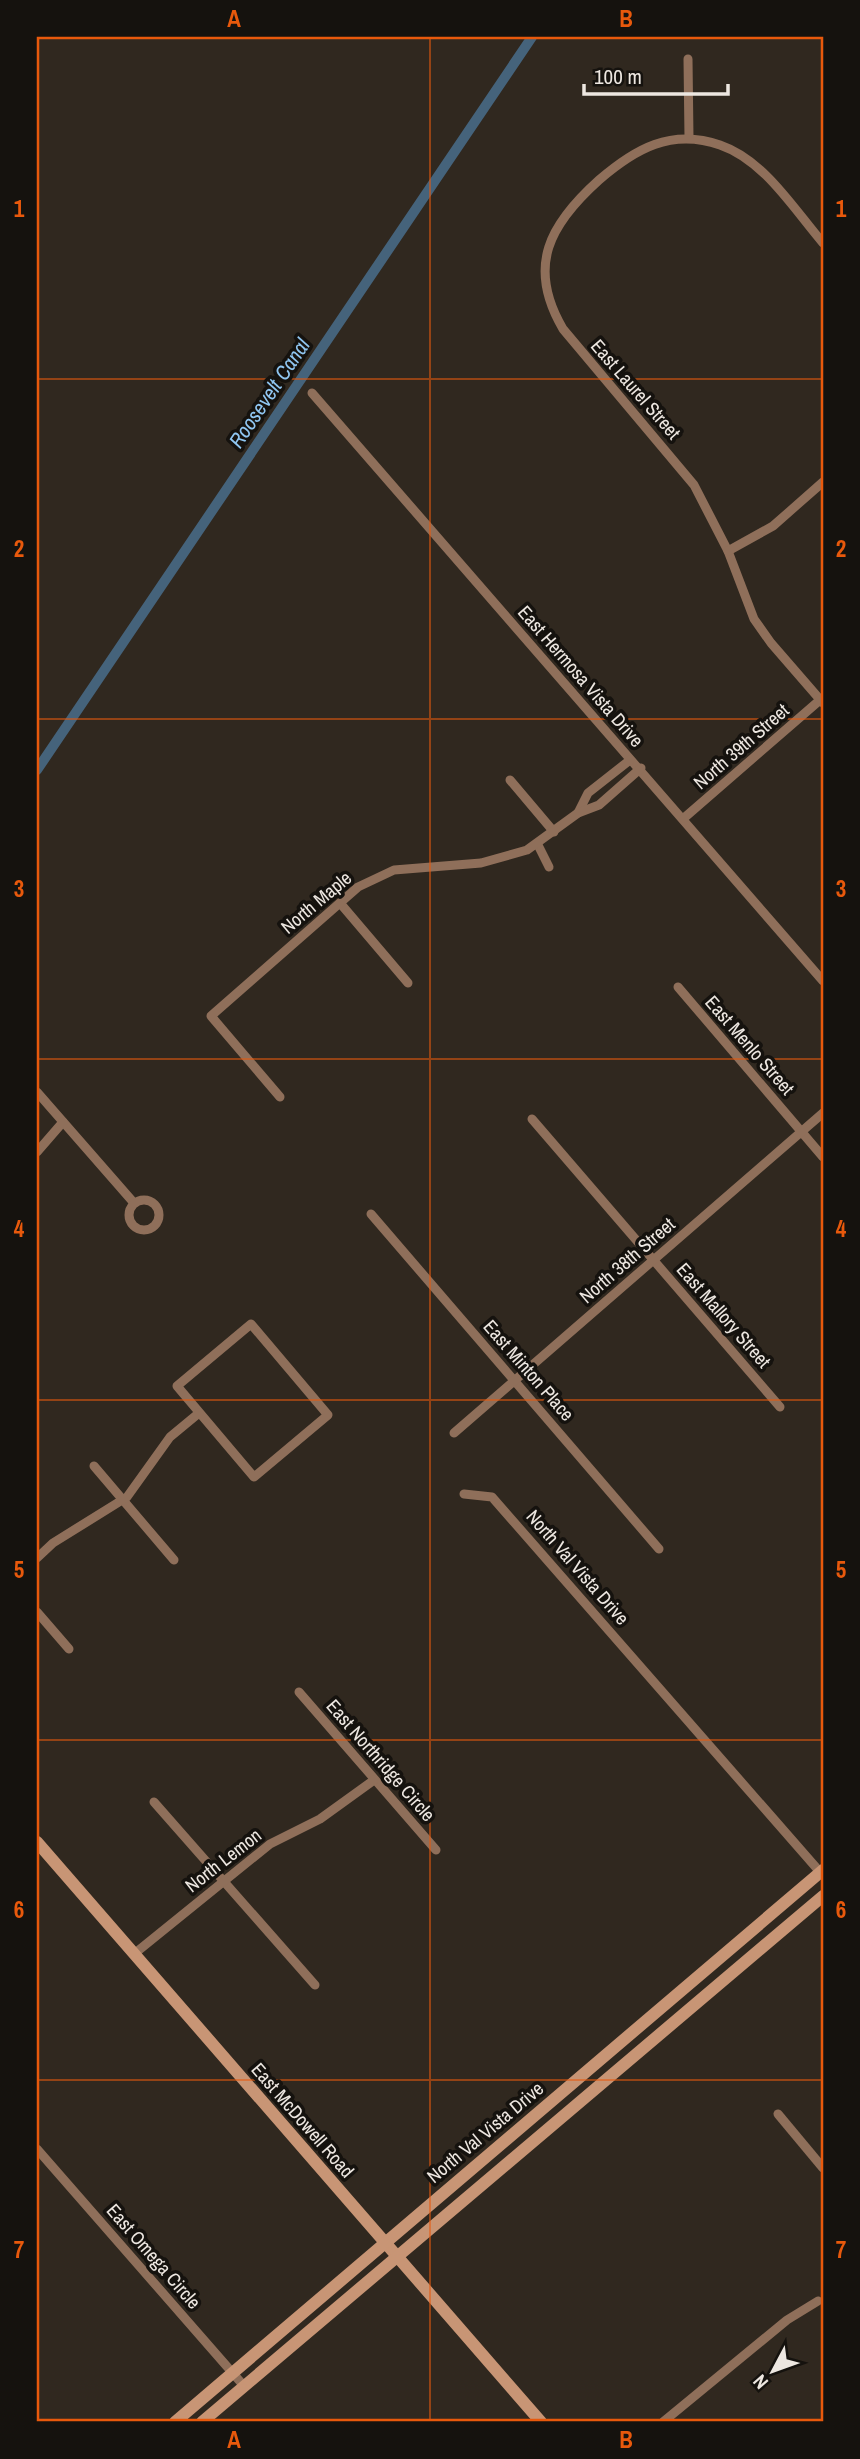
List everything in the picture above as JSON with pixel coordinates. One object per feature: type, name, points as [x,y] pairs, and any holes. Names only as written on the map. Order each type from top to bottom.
[{"type":"main road","name":"East McDowell Road","points":[[37,1842],[541,2422]]},
{"type":"main road","name":"North Val Vista Drive","points":[[175,2422],[822,1872]]},
{"type":"main road","points":[[796,1893],[809,1908]]},
{"type":"main road","name":"North Val Vista Drive","points":[[202,2422],[823,1896]]},
{"type":"main road","points":[[657,2012],[670,2027]]},
{"type":"main road","points":[[557,2097],[570,2112]]},
{"type":"street","points":[[688,59],[689,138],[741,154],[759,169],[823,243]]},
{"type":"street","name":"East Laurel Street","points":[[689,138],[653,143],[637,150],[578,199],[555,228],[545,267],[549,300],[563,329],[682,469],[706,503],[754,619],[771,643],[822,701]]},
{"type":"street","name":"East Hermosa Vista Drive","points":[[312,393],[630,760],[641,768],[823,981]]},
{"type":"street","points":[[728,551],[773,526],[823,482]]},
{"type":"street","name":"North 39th Street","points":[[684,818],[822,701]]},
{"type":"street","name":"North Maple","points":[[578,813],[588,793],[630,760]]},
{"type":"street","name":"North Maple","points":[[280,1097],[211,1016],[358,887],[394,870],[481,863],[509,857],[538,845],[578,813],[599,805],[641,768]]},
{"type":"street","points":[[510,780],[554,832]]},
{"type":"street","points":[[538,845],[549,867]]},
{"type":"street","points":[[340,903],[408,983]]},
{"type":"street","name":"East Menlo Street","points":[[678,988],[823,1157]]},
{"type":"street","points":[[37,1092],[134,1203]]},
{"type":"street","name":"North 38th Street","points":[[454,1433],[823,1113]]},
{"type":"street","name":"East Mallory Street","points":[[532,1119],[780,1407]]},
{"type":"street","points":[[37,1152],[63,1122]]},
{"type":"street","name":"East Minton Place","points":[[371,1214],[659,1549]]},
{"type":"street","points":[[251,1324],[328,1415],[254,1477],[199,1413],[177,1387],[251,1324]]},
{"type":"street","points":[[37,1558],[53,1543],[122,1500],[170,1437],[199,1413]]},
{"type":"street","points":[[94,1466],[174,1560]]},
{"type":"street","name":"North Val Vista Drive","points":[[464,1494],[492,1497],[822,1872]]},
{"type":"street","points":[[37,1612],[69,1649]]},
{"type":"street","name":"East Northridge Circle","points":[[299,1692],[436,1850]]},
{"type":"street","name":"North Lemon","points":[[134,1954],[270,1844],[337,1808],[373,1780]]},
{"type":"street","points":[[154,1802],[316,1985]]},
{"type":"street","points":[[778,2114],[823,2168]]},
{"type":"street","name":"East Omega Circle","points":[[37,2148],[244,2386]]},
{"type":"street","points":[[663,2422],[787,2320],[818,2301]]},
{"type":"waterway","name":"Roosevelt Canal","points":[[37,770],[532,37]]}]
